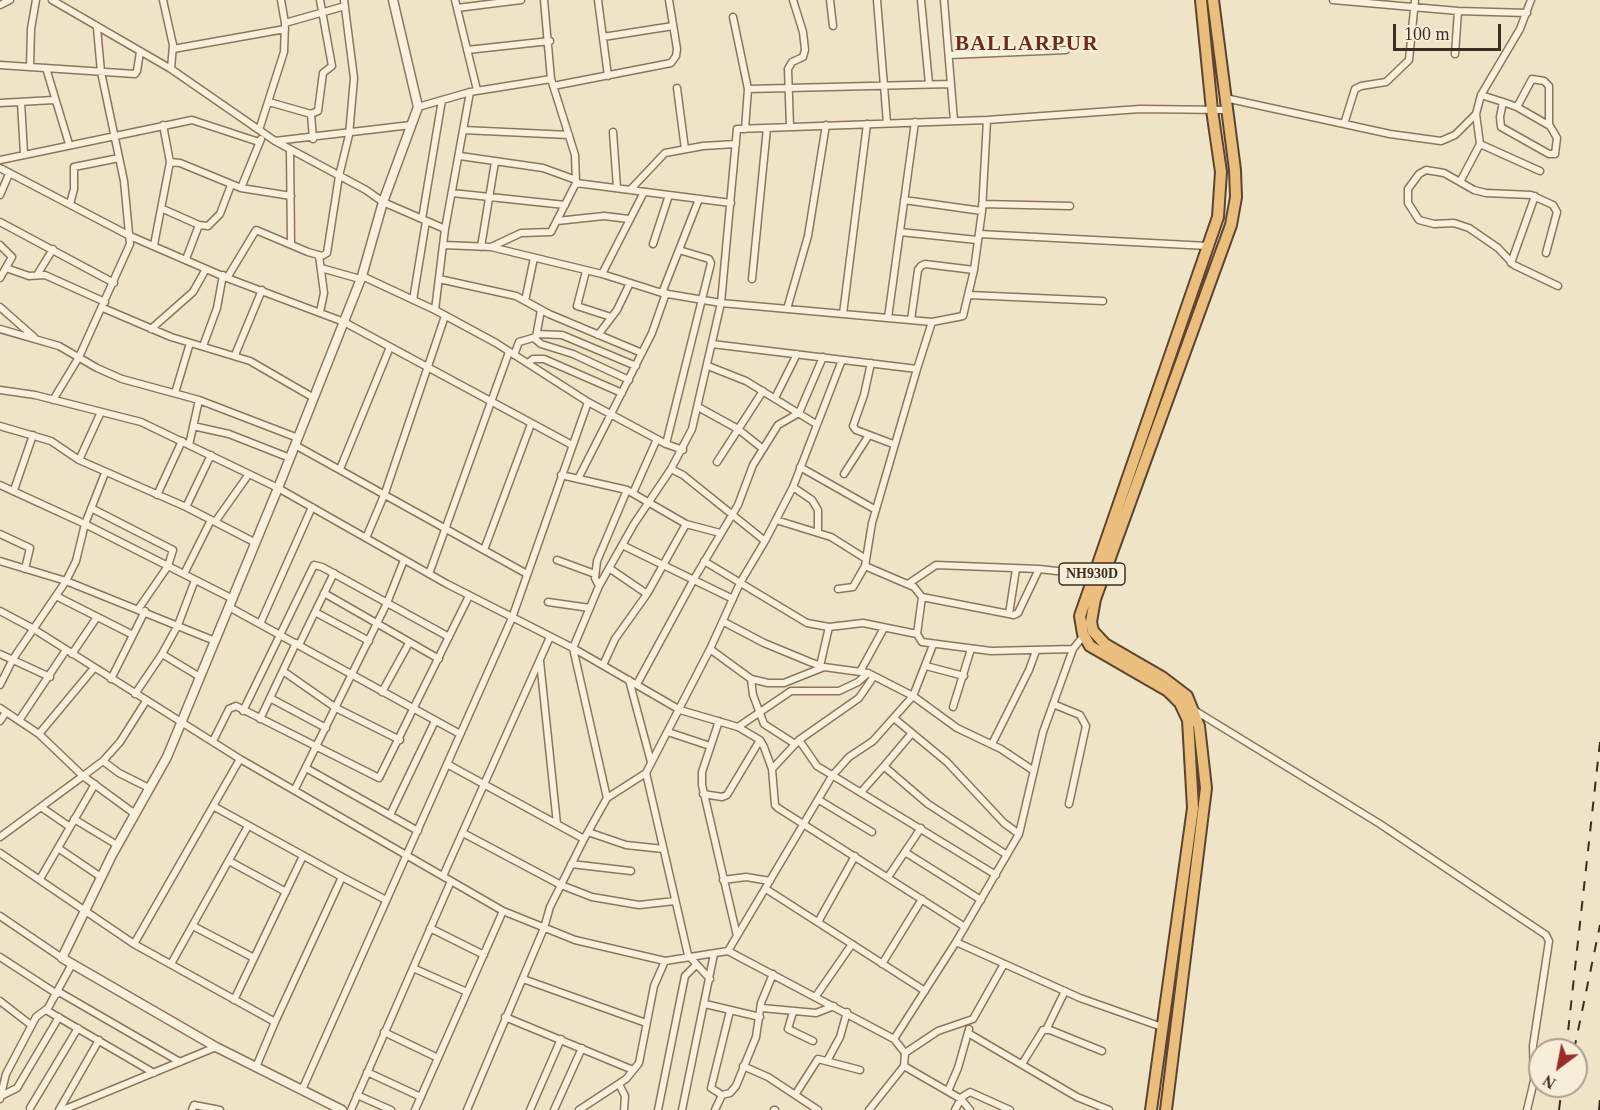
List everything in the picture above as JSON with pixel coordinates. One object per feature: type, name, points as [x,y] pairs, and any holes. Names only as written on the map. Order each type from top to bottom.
[{"type":"highway","name":"NH930D","points":[[1088,632],[1081,608],[1218,217],[1221,172],[1212,110],[1202,0]]},
{"type":"highway","name":"NH930D","points":[[1088,632],[1095,599],[1231,225],[1236,197],[1213,0]]},
{"type":"highway","points":[[1088,632],[1187,696],[1199,726],[1206,788],[1166,1110]]},
{"type":"highway","points":[[1088,632],[1095,651],[1168,691],[1180,703],[1188,720],[1194,786],[1193,808],[1150,1110]]},
{"type":"street","points":[[0,5],[10,0]]},
{"type":"street","points":[[30,67],[31,29],[36,0]]},
{"type":"street","points":[[163,0],[173,49],[171,69]]},
{"type":"street","points":[[241,188],[260,141],[284,51],[285,26],[281,0]]},
{"type":"street","points":[[269,102],[311,114],[318,111],[323,73],[332,66],[320,0]]},
{"type":"street","points":[[62,958],[117,845],[167,757],[297,442],[361,278],[383,202],[418,107],[393,0]]},
{"type":"street","points":[[435,310],[445,229],[463,130],[474,91],[468,50],[455,0]]},
{"type":"street","points":[[457,8],[497,1],[521,0]]},
{"type":"street","points":[[491,247],[521,233],[548,233],[557,221],[576,181],[575,155],[552,83],[550,41],[544,0]]},
{"type":"street","points":[[598,0],[608,76]]},
{"type":"street","points":[[418,107],[474,91],[608,76],[671,63],[677,54],[669,0]]},
{"type":"street","points":[[790,127],[788,66],[803,57],[805,50],[803,32],[793,0]]},
{"type":"street","points":[[830,0],[833,26]]},
{"type":"street","points":[[877,0],[886,123]]},
{"type":"street","points":[[921,0],[929,84]]},
{"type":"street","points":[[944,0],[954,121]]},
{"type":"street","points":[[1333,0],[1458,11],[1527,13]]},
{"type":"street","points":[[1344,124],[1355,89],[1386,82],[1409,60],[1414,0]]},
{"type":"street","points":[[1460,182],[1480,144],[1476,114],[1481,95],[1527,13],[1531,0]]},
{"type":"street","points":[[56,1],[98,28],[171,69],[290,150],[383,202],[445,229]]},
{"type":"street","points":[[173,49],[285,26],[345,3],[354,78],[349,135],[339,176],[328,250],[325,255],[319,256],[256,230],[225,277],[203,346]]},
{"type":"street","points":[[1455,54],[1458,11]]},
{"type":"street","points":[[733,17],[748,89],[745,129]]},
{"type":"street","points":[[603,37],[673,26]]},
{"type":"street","points":[[52,400],[79,357],[130,247],[119,158],[101,72],[98,28]]},
{"type":"street","points":[[468,50],[550,41]]},
{"type":"street","points":[[949,55],[1066,50]]},
{"type":"street","points":[[0,64],[135,74],[140,52]]},
{"type":"street","points":[[46,68],[69,144]]},
{"type":"street","points":[[1516,107],[1532,79],[1544,81],[1549,86],[1549,125]]},
{"type":"street","points":[[748,89],[951,84]]},
{"type":"street","points":[[677,88],[686,149]]},
{"type":"street","points":[[1481,95],[1503,102],[1516,107],[1549,125],[1557,138],[1553,156],[1501,127],[1503,102]]},
{"type":"street","points":[[1225,98],[1344,124],[1441,141],[1455,135],[1476,114]]},
{"type":"street","points":[[0,103],[54,100]]},
{"type":"street","points":[[413,300],[442,100]]},
{"type":"street","points":[[21,102],[24,154]]},
{"type":"street","points":[[607,798],[573,648],[599,586],[622,544],[683,450],[692,429],[721,303],[737,129],[987,120],[1140,109],[1226,110]]},
{"type":"street","points":[[311,114],[313,138]]},
{"type":"street","points":[[444,245],[491,247],[602,274],[664,293],[721,303],[932,322],[963,316],[974,270],[982,207],[987,120]]},
{"type":"street","points":[[0,159],[163,125],[196,121],[260,141]]},
{"type":"street","points":[[888,318],[915,122]]},
{"type":"street","points":[[843,314],[867,124]]},
{"type":"street","points":[[154,244],[163,209],[170,162],[163,125]]},
{"type":"street","points":[[275,141],[349,135],[411,125]]},
{"type":"street","points":[[787,309],[808,236],[826,125]]},
{"type":"street","points":[[752,279],[767,128]]},
{"type":"street","points":[[463,130],[568,135]]},
{"type":"street","points":[[614,132],[618,188]]},
{"type":"street","points":[[630,190],[665,153],[736,144]]},
{"type":"street","points":[[1480,144],[1540,171]]},
{"type":"street","points":[[290,150],[291,244]]},
{"type":"street","points":[[460,156],[543,168],[576,181],[731,203]]},
{"type":"street","points":[[70,204],[75,167],[119,158]]},
{"type":"street","points":[[170,162],[241,188],[291,196]]},
{"type":"street","points":[[481,247],[495,162]]},
{"type":"street","points":[[0,168],[130,236],[154,244],[225,277],[344,322],[572,445]]},
{"type":"street","points":[[1546,253],[1556,210],[1535,196],[1515,192],[1486,193],[1474,190],[1434,170],[1419,174],[1408,189],[1408,203],[1419,220],[1429,223],[1454,223],[1469,228],[1498,248],[1511,262],[1558,286]]},
{"type":"street","points":[[0,195],[9,174]]},
{"type":"street","points":[[163,209],[199,225],[208,226],[216,220],[231,185]]},
{"type":"street","points":[[602,274],[644,192]]},
{"type":"street","points":[[452,193],[565,205]]},
{"type":"street","points":[[653,244],[669,195]]},
{"type":"street","points":[[1511,262],[1535,196]]},
{"type":"street","points":[[578,479],[642,353],[699,199]]},
{"type":"street","points":[[904,200],[982,207],[1070,206]]},
{"type":"street","points":[[557,221],[604,216],[629,219]]},
{"type":"street","points":[[0,232],[2,223],[114,283]]},
{"type":"street","points":[[186,259],[199,225]]},
{"type":"street","points":[[900,232],[1208,246]]},
{"type":"street","points":[[0,245],[12,255],[0,278]]},
{"type":"street","points":[[37,275],[53,249]]},
{"type":"street","points":[[666,444],[710,260],[679,249]]},
{"type":"street","points":[[319,256],[324,293],[320,312]]},
{"type":"street","points":[[525,301],[534,258]]},
{"type":"street","points":[[911,320],[916,277],[921,266],[925,264],[974,270]]},
{"type":"street","points":[[6,268],[29,276],[49,277],[151,329],[190,343],[236,355],[314,398]]},
{"type":"street","points":[[321,268],[361,278],[435,310],[528,363],[588,402],[666,444],[683,450]]},
{"type":"street","points":[[151,329],[193,292],[206,269]]},
{"type":"street","points":[[586,271],[576,306],[611,317]]},
{"type":"street","points":[[439,279],[508,293],[541,310],[642,353]]},
{"type":"street","points":[[598,335],[617,310],[630,283]]},
{"type":"street","points":[[236,355],[262,290]]},
{"type":"street","points":[[969,295],[1103,301]]},
{"type":"street","points":[[0,307],[34,338]]},
{"type":"street","points":[[541,310],[535,336],[541,344],[573,354],[629,380]]},
{"type":"street","points":[[366,538],[385,493],[445,316]]},
{"type":"street","points":[[838,589],[853,587],[865,566],[876,510],[894,444],[932,322]]},
{"type":"street","points":[[0,329],[59,346],[122,379],[199,400],[297,442],[340,469],[527,574]]},
{"type":"street","points":[[429,574],[489,402],[519,342],[535,336],[562,335],[636,366]]},
{"type":"street","points":[[175,393],[190,343]]},
{"type":"street","points":[[712,344],[917,369]]},
{"type":"street","points":[[340,469],[390,347]]},
{"type":"street","points":[[775,398],[797,354]]},
{"type":"street","points":[[638,684],[693,579],[732,514],[763,449],[778,425],[799,413],[823,357]]},
{"type":"street","points":[[528,363],[544,359],[622,393]]},
{"type":"street","points":[[466,1110],[571,864],[607,798],[646,773],[680,710],[724,622],[740,583],[793,487],[842,360]]},
{"type":"street","points":[[871,363],[864,395],[853,426],[869,435],[894,444]]},
{"type":"street","points":[[708,366],[730,374],[763,391],[816,424]]},
{"type":"street","points":[[0,390],[141,422],[278,488],[469,596],[573,648],[680,710],[738,727],[759,740],[765,747],[772,769],[775,805],[965,927]]},
{"type":"street","points":[[717,462],[763,391]]},
{"type":"street","points":[[189,445],[199,400]]},
{"type":"street","points":[[302,1090],[512,618],[588,402]]},
{"type":"street","points":[[698,407],[738,429],[763,449]]},
{"type":"street","points":[[79,460],[101,412]]},
{"type":"street","points":[[484,550],[531,424]]},
{"type":"street","points":[[0,426],[51,441],[79,460],[105,473],[186,507],[256,543]]},
{"type":"street","points":[[193,426],[229,434],[290,458]]},
{"type":"street","points":[[14,490],[33,435]]},
{"type":"street","points":[[844,474],[869,435]]},
{"type":"street","points":[[599,586],[595,574],[597,561],[657,439]]},
{"type":"street","points":[[157,495],[182,441]]},
{"type":"street","points":[[186,507],[211,456]]},
{"type":"street","points":[[800,467],[876,510]]},
{"type":"street","points":[[671,470],[683,475],[765,541]]},
{"type":"street","points":[[0,685],[13,658],[66,581],[76,561],[91,508],[105,473]]},
{"type":"street","points":[[184,574],[213,521],[249,474]]},
{"type":"street","points":[[561,476],[630,491],[686,524],[720,533]]},
{"type":"street","points":[[0,485],[86,524],[184,574],[260,624],[460,734]]},
{"type":"street","points":[[793,487],[812,500],[818,510],[818,533]]},
{"type":"street","points":[[260,624],[312,507]]},
{"type":"street","points":[[91,508],[171,548],[173,553],[168,566],[142,610],[133,635],[111,679]]},
{"type":"street","points":[[776,520],[831,537],[866,559]]},
{"type":"street","points":[[603,665],[619,633],[665,565],[686,524]]},
{"type":"street","points":[[0,534],[30,548],[25,569]]},
{"type":"street","points":[[622,544],[734,599]]},
{"type":"street","points":[[295,789],[353,675],[387,603],[404,560]]},
{"type":"street","points":[[0,561],[66,581],[215,641]]},
{"type":"street","points":[[557,561],[595,574]]},
{"type":"street","points":[[704,561],[798,620],[829,627],[864,623],[917,634]]},
{"type":"street","points":[[243,711],[312,568],[318,565],[449,637]]},
{"type":"street","points":[[908,584],[936,565],[1039,569],[1092,575]]},
{"type":"street","points":[[865,566],[908,584],[922,597],[1009,614],[1018,613],[1039,569]]},
{"type":"street","points":[[609,568],[647,594]]},
{"type":"street","points":[[1009,614],[1016,569]]},
{"type":"street","points":[[260,719],[334,573]]},
{"type":"street","points":[[135,694],[162,654],[177,625],[195,580]]},
{"type":"street","points":[[324,593],[376,625],[439,659]]},
{"type":"street","points":[[56,596],[133,635]]},
{"type":"street","points":[[213,741],[231,707],[379,778],[400,740],[469,596]]},
{"type":"street","points":[[922,597],[917,634],[922,642],[970,649],[1035,651],[1072,649]]},
{"type":"street","points":[[548,602],[590,608]]},
{"type":"street","points":[[0,611],[32,628],[240,759],[503,911],[575,940],[665,961],[688,955],[728,951],[847,1012],[894,1039],[905,1053],[904,1066],[869,1110]]},
{"type":"street","points":[[315,612],[369,641]]},
{"type":"street","points":[[20,719],[97,617]]},
{"type":"street","points":[[724,622],[764,643],[822,666],[861,670],[913,696],[957,728],[992,744],[1034,771]]},
{"type":"street","points":[[822,666],[829,627]]},
{"type":"street","points":[[861,670],[884,628]]},
{"type":"street","points":[[894,1039],[956,942],[1019,834],[1053,704],[1072,649],[1088,632]]},
{"type":"street","points":[[443,876],[550,637]]},
{"type":"street","points":[[382,692],[409,643]]},
{"type":"street","points":[[728,951],[832,776],[849,757],[873,741],[895,719],[913,696],[933,645]]},
{"type":"street","points":[[954,707],[970,649]]},
{"type":"street","points":[[710,650],[750,679],[784,683],[822,666]]},
{"type":"street","points":[[992,744],[1025,679],[1035,651]]},
{"type":"street","points":[[0,654],[50,677]]},
{"type":"street","points":[[162,654],[200,677]]},
{"type":"street","points":[[540,660],[557,824]]},
{"type":"street","points":[[926,666],[964,676]]},
{"type":"street","points":[[39,734],[94,668]]},
{"type":"street","points":[[283,671],[336,708],[400,740]]},
{"type":"street","points":[[738,727],[791,691],[839,691],[871,675]]},
{"type":"street","points":[[772,769],[797,742],[859,698],[871,675]]},
{"type":"street","points":[[750,679],[764,724],[797,742],[813,763],[832,776],[862,791],[996,875]]},
{"type":"street","points":[[629,680],[651,763]]},
{"type":"street","points":[[270,698],[326,728]]},
{"type":"street","points":[[0,837],[103,761],[132,726],[146,701]]},
{"type":"street","points":[[1053,704],[1080,715],[1086,726],[1069,804]]},
{"type":"street","points":[[0,721],[3,710],[20,719],[83,776],[135,814]]},
{"type":"street","points":[[1194,710],[1380,824],[1546,935],[1549,941],[1533,1046],[1534,1081],[1527,1110]]},
{"type":"street","points":[[895,719],[947,762],[1004,823],[1019,834]]},
{"type":"street","points":[[390,815],[435,721]]},
{"type":"street","points":[[719,721],[702,772],[703,794],[737,936]]},
{"type":"street","points":[[668,732],[710,746]]},
{"type":"street","points":[[862,791],[912,733]]},
{"type":"street","points":[[703,794],[722,797],[727,795],[759,740]]},
{"type":"street","points":[[134,944],[240,759]]},
{"type":"street","points":[[103,761],[119,773],[150,788]]},
{"type":"street","points":[[447,764],[584,839]]},
{"type":"street","points":[[885,765],[899,781],[928,804],[1007,855]]},
{"type":"street","points":[[306,768],[417,831]]},
{"type":"street","points":[[646,773],[688,955],[710,979]]},
{"type":"street","points":[[40,879],[95,784]]},
{"type":"street","points":[[819,800],[872,832]]},
{"type":"street","points":[[213,806],[386,900]]},
{"type":"street","points":[[41,807],[70,827]]},
{"type":"street","points":[[74,819],[117,845]]},
{"type":"street","points":[[171,964],[248,826]]},
{"type":"street","points":[[888,877],[921,828]]},
{"type":"street","points":[[588,832],[626,845],[663,849]]},
{"type":"street","points":[[463,833],[561,885],[592,897],[639,906],[675,901]]},
{"type":"street","points":[[58,848],[101,877]]},
{"type":"street","points":[[905,852],[981,900]]},
{"type":"street","points":[[0,853],[134,944],[274,1022]]},
{"type":"street","points":[[234,1000],[303,856]]},
{"type":"street","points":[[818,922],[855,856]]},
{"type":"street","points":[[229,861],[286,892]]},
{"type":"street","points":[[571,864],[631,871]]},
{"type":"street","points":[[256,1066],[274,1022],[342,877]]},
{"type":"street","points":[[723,880],[746,877],[770,881]]},
{"type":"street","points":[[351,1110],[452,881]]},
{"type":"street","points":[[766,889],[925,991]]},
{"type":"street","points":[[882,964],[922,899]]},
{"type":"street","points":[[415,1110],[503,911]]},
{"type":"street","points":[[0,916],[62,958],[216,1047],[342,1110]]},
{"type":"street","points":[[193,926],[254,958]]},
{"type":"street","points":[[430,928],[484,955]]},
{"type":"street","points":[[956,942],[1065,992],[1162,1028]]},
{"type":"street","points":[[816,996],[852,944]]},
{"type":"street","points":[[682,1110],[714,954]]},
{"type":"street","points":[[0,957],[58,993],[180,1062]]},
{"type":"street","points":[[579,1110],[619,1084],[639,1063],[654,986],[665,961]]},
{"type":"street","points":[[1,1097],[6,1074],[31,1025],[58,993],[72,964]]},
{"type":"street","points":[[948,1091],[958,1068],[970,1022],[978,1013],[1004,964]]},
{"type":"street","points":[[658,1110],[685,976],[696,965]]},
{"type":"street","points":[[413,968],[467,992]]},
{"type":"street","points":[[715,1110],[722,1095],[734,1090],[756,1037],[762,1008],[773,975]]},
{"type":"street","points":[[523,979],[646,1023]]},
{"type":"street","points":[[1022,1064],[1041,1032],[1046,1030],[1065,992]]},
{"type":"street","points":[[0,1001],[31,1025]]},
{"type":"street","points":[[705,1004],[760,1017]]},
{"type":"street","points":[[762,1008],[816,1013],[834,1006]]},
{"type":"street","points":[[46,1010],[154,1072]]},
{"type":"street","points":[[722,1095],[711,1088],[730,1011]]},
{"type":"street","points":[[793,1012],[788,1029],[813,1041]]},
{"type":"street","points":[[826,1061],[840,1036],[847,1012]]},
{"type":"street","points":[[1,1097],[17,1088],[58,1017]]},
{"type":"street","points":[[505,1017],[633,1070]]},
{"type":"street","points":[[905,1053],[938,1031],[970,1022]]},
{"type":"street","points":[[30,1108],[78,1028]]},
{"type":"street","points":[[1046,1030],[1102,1051]]},
{"type":"street","points":[[384,1032],[438,1058]]},
{"type":"street","points":[[968,1033],[1077,1097],[1109,1110]]},
{"type":"street","points":[[530,1110],[561,1039]]},
{"type":"street","points":[[61,1110],[99,1040]]},
{"type":"street","points":[[61,1110],[216,1047]]},
{"type":"street","points":[[554,1110],[582,1048]]},
{"type":"street","points":[[795,1095],[816,1061],[826,1061],[860,1070]]},
{"type":"street","points":[[743,1066],[768,1077],[818,1110]]},
{"type":"street","points":[[904,1066],[961,1099],[970,1110]]},
{"type":"street","points":[[367,1072],[420,1097]]},
{"type":"street","points":[[619,1084],[625,1096],[624,1110]]},
{"type":"street","points":[[955,1110],[961,1099],[967,1093],[973,1092],[1010,1110]]},
{"type":"street","points":[[357,1095],[391,1110]]},
{"type":"street","points":[[192,1110],[194,1105],[220,1110]]},
{"type":"railway","points":[[1567,1038],[1600,742]]},
{"type":"railway","points":[[1576,1038],[1600,925]]},
{"type":"railway","points":[[1559,1110],[1560,1098]]},
{"type":"railway","points":[[1599,1110],[1600,1098]]},
{"type":"district","name":"BALLARPUR","points":[[1027,45]]}]
